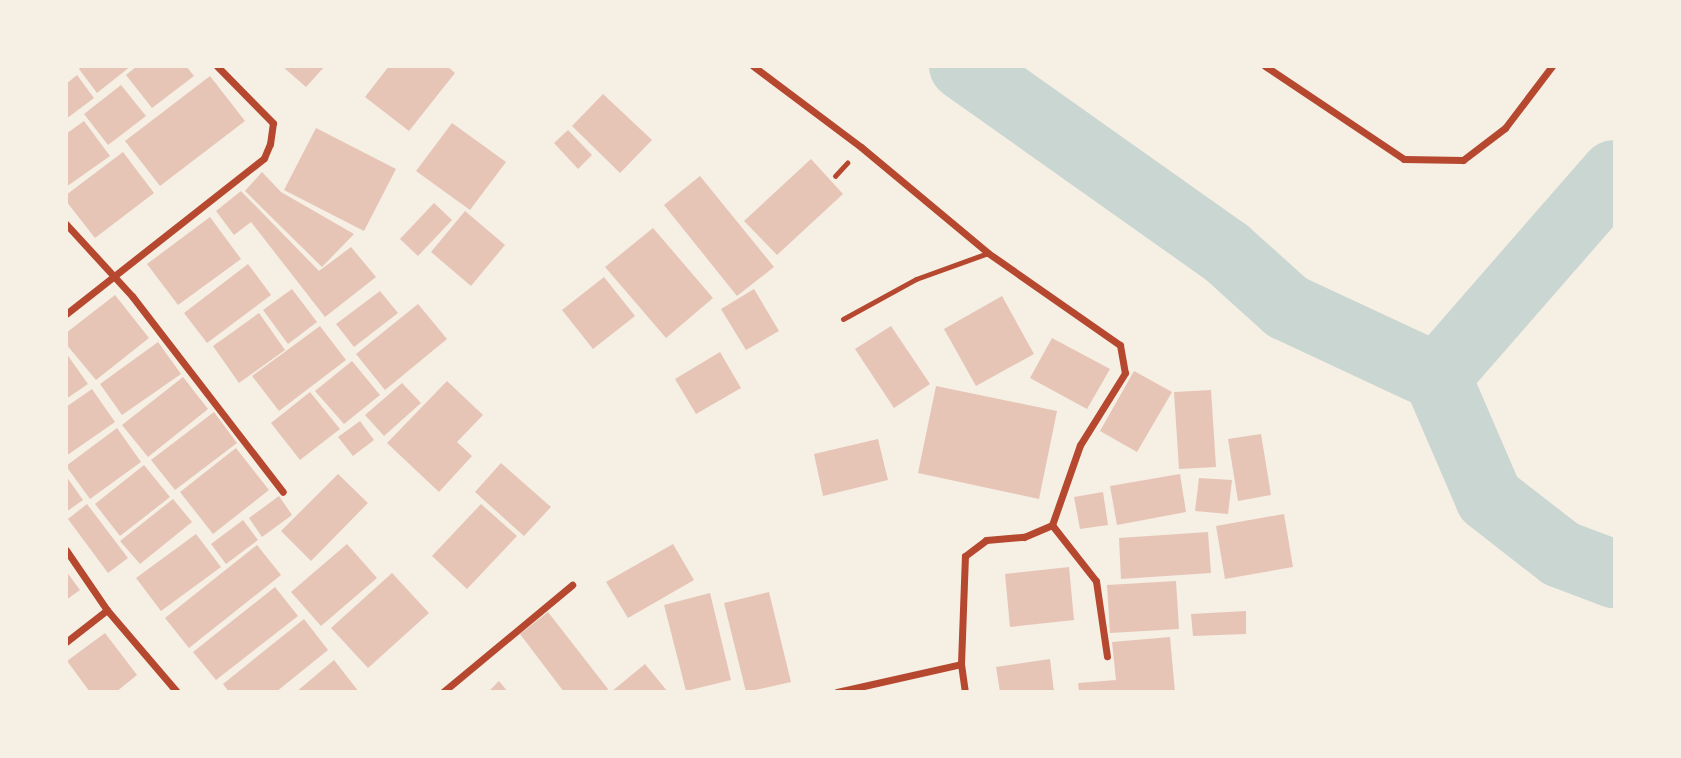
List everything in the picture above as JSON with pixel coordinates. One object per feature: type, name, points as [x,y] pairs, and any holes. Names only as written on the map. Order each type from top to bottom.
[{"type":"street","points":[[66,314],[264,158],[270,144],[273,122],[217,66]]},
{"type":"street","points":[[752,66],[861,147],[988,253],[1120,345],[1125,373],[1080,445],[1052,525],[1024,537],[986,540],[973,547],[965,556],[961,664],[965,691]]},
{"type":"street","points":[[1265,66],[1404,159],[1463,160],[1505,128],[1552,66]]},
{"type":"street","points":[[66,223],[111,276],[132,296],[283,492]]},
{"type":"street","points":[[1052,525],[1096,581],[1107,656]]},
{"type":"street","points":[[66,550],[107,610],[177,691]]},
{"type":"street","points":[[443,691],[572,585]]},
{"type":"street","points":[[66,642],[107,610]]},
{"type":"street","points":[[837,691],[961,664]]},
{"type":"lane","points":[[843,319],[916,279],[988,253]]},
{"type":"building","points":[[82,66],[131,66],[97,93],[79,69]]},
{"type":"building","points":[[137,66],[186,66],[194,76],[152,108],[126,75]]},
{"type":"building","points":[[282,66],[325,66],[306,87]]},
{"type":"building","points":[[389,66],[447,66],[455,73],[409,131],[365,97]]},
{"type":"building","points":[[77,75],[94,98],[66,119],[66,84]]},
{"type":"building","points":[[210,76],[245,121],[160,186],[125,141]]},
{"type":"building","points":[[121,85],[146,116],[108,145],[84,114]]},
{"type":"building","points":[[603,94],[652,140],[620,173],[572,126]]},
{"type":"building","points":[[84,121],[110,156],[66,187],[66,134]]},
{"type":"building","points":[[452,123],[506,162],[470,210],[416,171]]},
{"type":"building","points":[[316,128],[396,169],[364,231],[284,190]]},
{"type":"building","points":[[568,130],[592,155],[578,169],[554,143]]},
{"type":"building","points":[[123,152],[154,193],[95,238],[66,201],[66,195]]},
{"type":"building","points":[[811,159],[843,194],[777,255],[744,221]]},
{"type":"building","points":[[262,172],[281,192],[354,234],[322,267],[245,191]]},
{"type":"building","points":[[700,176],[774,267],[737,296],[664,205]]},
{"type":"building","points":[[241,191],[319,271],[351,247],[376,277],[325,317],[251,222],[234,235],[216,211]]},
{"type":"building","points":[[434,203],[452,220],[418,256],[400,239]]},
{"type":"building","points":[[465,211],[505,245],[471,286],[431,252]]},
{"type":"building","points":[[210,217],[241,259],[178,305],[147,264]]},
{"type":"building","points":[[653,228],[713,298],[666,338],[605,267]]},
{"type":"building","points":[[248,264],[271,295],[207,343],[184,313]]},
{"type":"building","points":[[604,277],[635,316],[593,349],[562,310]]},
{"type":"building","points":[[292,289],[317,322],[288,344],[263,310]]},
{"type":"building","points":[[754,289],[779,331],[746,350],[721,309]]},
{"type":"building","points":[[380,291],[398,313],[354,347],[336,324]]},
{"type":"building","points":[[115,295],[149,338],[96,380],[66,344],[66,333]]},
{"type":"building","points":[[1002,296],[1034,354],[976,386],[944,329]]},
{"type":"building","points":[[418,304],[447,339],[385,390],[356,354]]},
{"type":"building","points":[[259,313],[285,350],[239,383],[213,346]]},
{"type":"building","points":[[320,326],[346,360],[279,411],[252,376]]},
{"type":"building","points":[[891,326],[930,384],[894,408],[855,349]]},
{"type":"building","points":[[1052,338],[1110,369],[1087,409],[1030,378]]},
{"type":"building","points":[[158,342],[181,374],[122,415],[100,384]]},
{"type":"building","points":[[720,352],[741,388],[696,414],[675,379]]},
{"type":"building","points":[[66,353],[88,384],[66,399]]},
{"type":"building","points":[[352,361],[380,395],[344,424],[315,391]]},
{"type":"building","points":[[1134,371],[1172,392],[1137,452],[1100,431]]},
{"type":"building","points":[[183,377],[208,409],[148,457],[122,425]]},
{"type":"building","points":[[447,381],[483,415],[457,442],[472,456],[439,492],[387,443]]},
{"type":"building","points":[[402,383],[421,403],[384,436],[365,415]]},
{"type":"building","points":[[936,386],[1057,411],[1039,499],[918,473]]},
{"type":"building","points":[[92,389],[115,422],[66,456],[66,407]]},
{"type":"building","points":[[1211,390],[1216,467],[1179,469],[1174,392]]},
{"type":"building","points":[[310,392],[340,429],[300,460],[271,423]]},
{"type":"building","points":[[214,412],[237,443],[175,490],[151,460]]},
{"type":"building","points":[[360,421],[374,440],[353,456],[338,437]]},
{"type":"building","points":[[117,428],[141,462],[90,499],[66,466]]},
{"type":"building","points":[[1261,434],[1271,495],[1238,501],[1228,439]]},
{"type":"building","points":[[878,439],[888,480],[823,496],[814,454]]},
{"type":"building","points":[[236,448],[269,490],[213,534],[180,492]]},
{"type":"building","points":[[501,463],[551,507],[524,536],[475,492]]},
{"type":"building","points":[[144,465],[170,497],[120,536],[95,504]]},
{"type":"building","points":[[338,474],[368,503],[311,561],[281,531]]},
{"type":"building","points":[[1180,474],[1186,512],[1117,525],[1110,486]]},
{"type":"building","points":[[66,476],[83,500],[66,512]]},
{"type":"building","points":[[1199,478],[1232,480],[1228,514],[1195,511]]},
{"type":"building","points":[[1103,492],[1108,525],[1080,529],[1074,497]]},
{"type":"building","points":[[279,496],[292,515],[262,537],[249,518]]},
{"type":"building","points":[[173,499],[192,522],[140,564],[120,541]]},
{"type":"building","points":[[87,504],[128,558],[108,573],[68,519]]},
{"type":"building","points":[[481,504],[517,536],[467,589],[432,556]]},
{"type":"building","points":[[1284,514],[1293,567],[1225,579],[1216,526]]},
{"type":"building","points":[[243,520],[258,540],[226,564],[211,544]]},
{"type":"building","points":[[1208,532],[1211,573],[1121,579],[1119,538]]},
{"type":"building","points":[[196,534],[221,567],[161,611],[136,578]]},
{"type":"building","points":[[347,544],[377,578],[321,626],[291,592]]},
{"type":"building","points":[[673,544],[694,580],[628,618],[606,582]]},
{"type":"building","points":[[257,545],[281,575],[189,648],[165,618]]},
{"type":"building","points":[[1069,567],[1074,620],[1010,627],[1005,574]]},
{"type":"building","points":[[66,571],[80,590],[66,600]]},
{"type":"building","points":[[392,573],[429,613],[368,668],[331,628]]},
{"type":"building","points":[[1176,581],[1179,629],[1110,633],[1107,585]]},
{"type":"building","points":[[275,587],[298,616],[216,680],[193,652]]},
{"type":"building","points":[[769,592],[791,682],[746,692],[724,603]]},
{"type":"building","points":[[710,593],[731,680],[686,691],[664,605]]},
{"type":"building","points":[[1246,611],[1246,634],[1193,636],[1191,614]]},
{"type":"building","points":[[548,612],[608,689],[605,692],[564,692],[520,634]]},
{"type":"building","points":[[304,619],[328,650],[276,692],[229,692],[223,684]]},
{"type":"building","points":[[105,633],[137,675],[116,692],[90,692],[67,661]]},
{"type":"building","points":[[1170,637],[1175,692],[1079,692],[1078,683],[1116,680],[1112,642]]},
{"type":"building","points":[[1050,659],[1054,692],[1000,692],[996,667]]},
{"type":"building","points":[[334,660],[359,692],[296,692]]},
{"type":"building","points":[[645,664],[668,692],[611,692]]},
{"type":"building","points":[[499,681],[508,692],[488,692]]},
{"type":"waterway","points":[[963,66],[1226,252],[1287,307],[1437,377],[1489,498],[1561,554],[1614,574]]},
{"type":"waterway","points":[[1437,377],[1614,174]]}]
